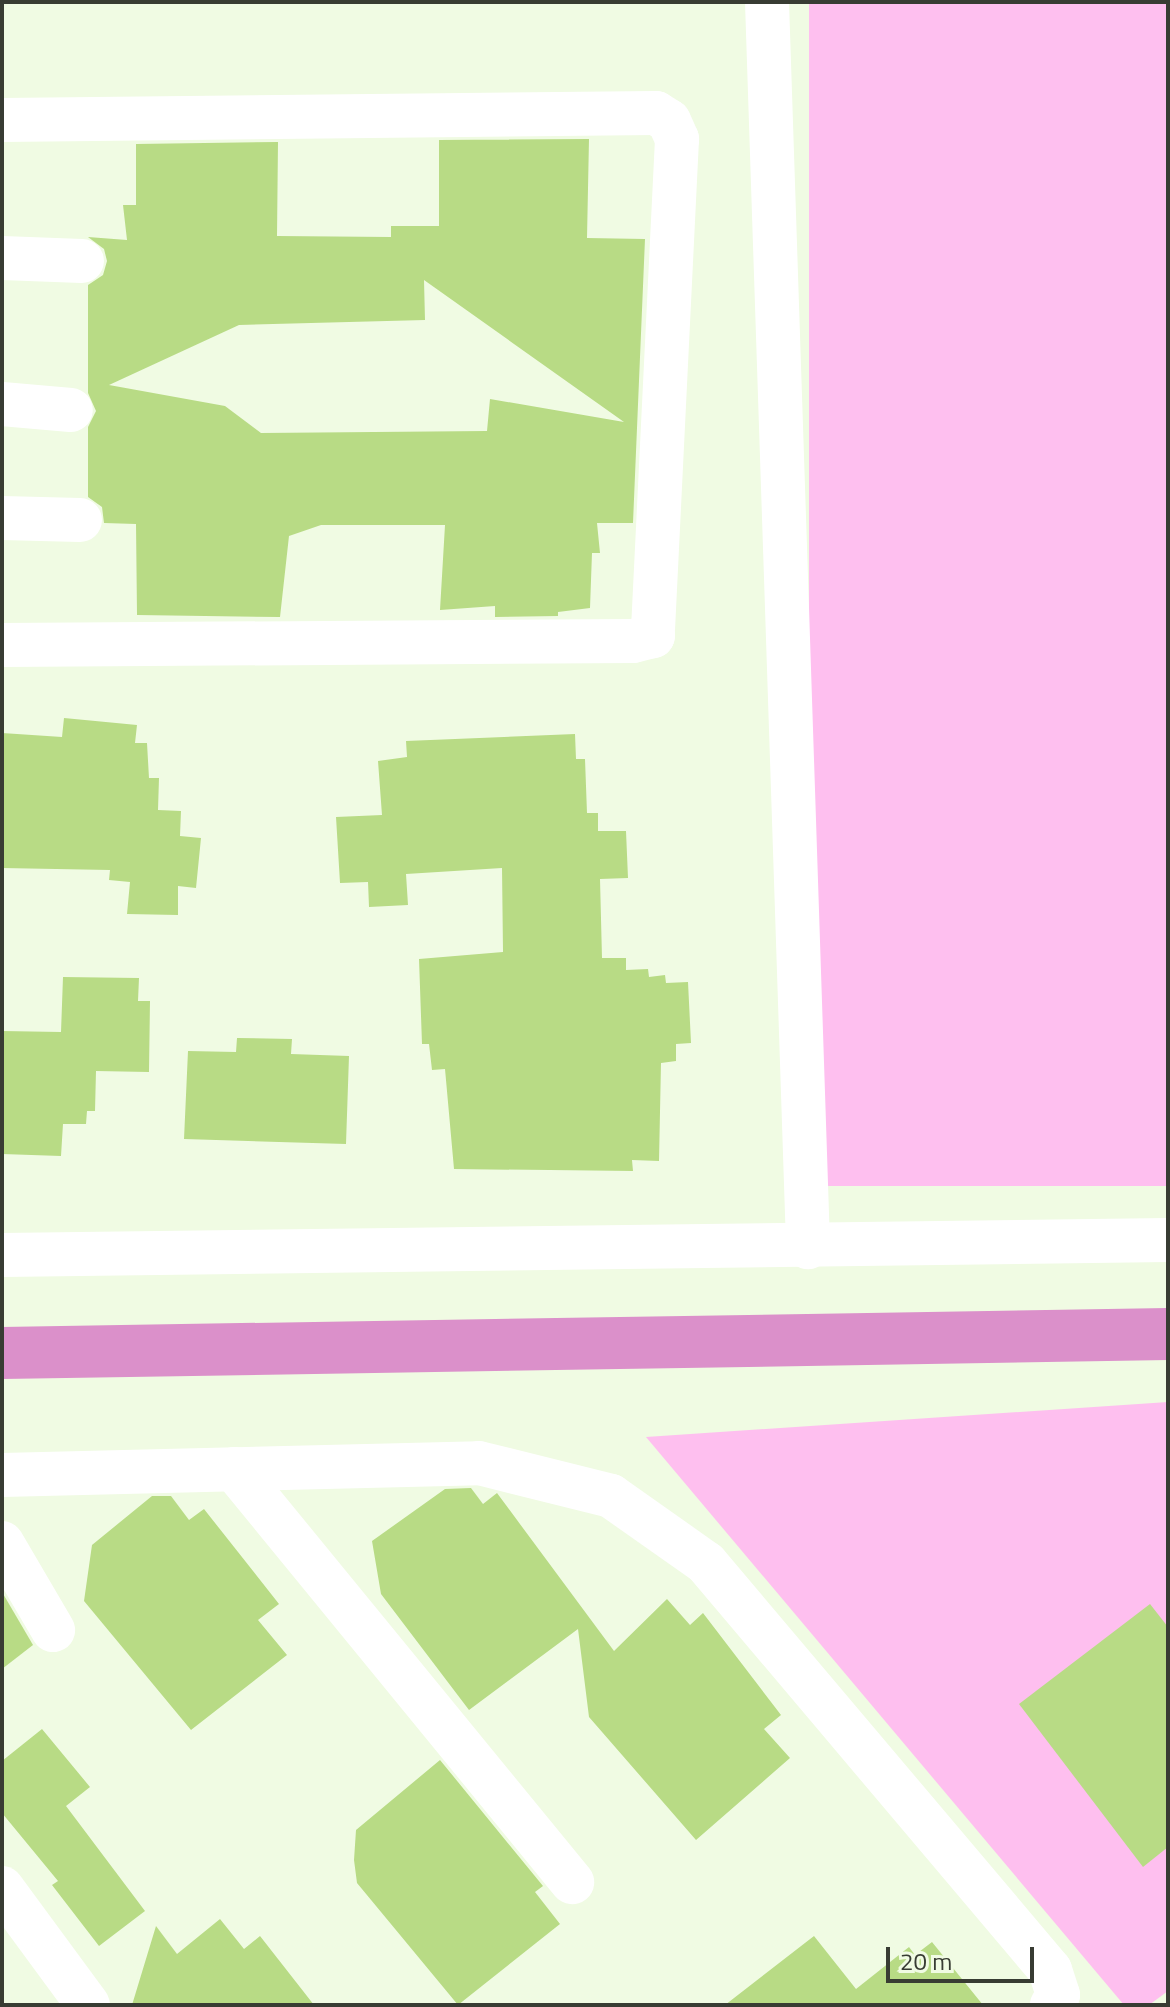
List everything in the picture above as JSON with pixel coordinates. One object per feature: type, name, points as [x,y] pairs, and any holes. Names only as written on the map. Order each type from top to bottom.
[{"type":"street","points":[[767,2],[808,1247]]},
{"type":"street","points":[[2,120],[656,113],[669,121],[677,139],[653,636],[633,641],[2,645]]},
{"type":"street","points":[[2,258],[82,261]]},
{"type":"street","points":[[2,404],[71,410]]},
{"type":"street","points":[[2,518],[80,520]]},
{"type":"street","points":[[2,1255],[1168,1240]]},
{"type":"street","points":[[2,1475],[479,1463],[611,1496],[706,1563],[1050,1970],[1058,1995],[1052,2005]]},
{"type":"street","points":[[234,1469],[572,1882]]},
{"type":"street","points":[[2,1543],[53,1630]]},
{"type":"street","points":[[2,1888],[88,2005]]},
{"type":"shaded area","points":[[809,2],[1168,2],[1168,1186],[809,1186]]},
{"type":"shaded area","points":[[1168,1402],[1168,1991],[1149,2005],[1124,2005],[646,1437]]},
{"type":"building","points":[[589,139],[587,238],[645,239],[633,523],[597,523],[600,553],[592,553],[590,608],[558,612],[558,616],[495,617],[495,606],[440,610],[445,525],[321,525],[289,536],[280,617],[137,615],[136,524],[104,523],[102,507],[88,497],[88,427],[96,411],[88,393],[88,285],[103,275],[107,261],[104,249],[88,237],[127,240],[123,205],[136,205],[136,144],[278,142],[277,236],[391,237],[391,226],[439,226],[439,140]],"holes":[[[424,280],[624,422],[490,399],[487,431],[261,433],[225,406],[109,385],[239,325],[425,320]]]},
{"type":"building","points":[[64,718],[137,725],[135,743],[147,743],[149,778],[159,778],[158,810],[181,811],[180,836],[201,838],[196,888],[178,886],[178,915],[127,914],[130,882],[109,880],[110,870],[2,868],[2,733],[62,737]]},
{"type":"building","points":[[575,734],[576,759],[585,759],[587,813],[598,813],[598,831],[626,831],[628,878],[600,879],[602,958],[626,958],[626,970],[648,969],[649,977],[665,975],[666,983],[688,982],[691,1043],[676,1044],[676,1061],[661,1063],[659,1161],[632,1160],[633,1171],[454,1169],[445,1069],[432,1070],[429,1044],[422,1044],[419,959],[503,952],[502,868],[406,874],[408,905],[369,907],[368,882],[340,883],[336,817],[382,815],[378,761],[407,757],[406,741]]},
{"type":"building","points":[[63,977],[139,978],[138,1001],[150,1001],[149,1072],[96,1071],[95,1111],[87,1111],[86,1124],[63,1124],[61,1156],[2,1154],[2,1031],[61,1032]]},
{"type":"building","points":[[237,1038],[292,1039],[291,1054],[349,1056],[346,1144],[184,1139],[188,1051],[236,1052]]},
{"type":"building","points":[[471,1488],[483,1504],[497,1493],[614,1651],[667,1599],[690,1625],[703,1613],[781,1715],[764,1729],[790,1758],[696,1840],[589,1717],[578,1629],[469,1710],[381,1594],[372,1541],[445,1489]]},
{"type":"building","points":[[152,1496],[171,1496],[189,1520],[204,1509],[279,1604],[258,1620],[287,1655],[191,1730],[84,1601],[92,1545]]},
{"type":"building","points":[[2,1592],[33,1645],[2,1669]]},
{"type":"building","points":[[1150,1604],[1168,1627],[1168,1847],[1143,1867],[1019,1704]]},
{"type":"building","points":[[42,1729],[90,1787],[66,1806],[145,1911],[99,1946],[52,1885],[58,1881],[2,1813],[2,1761]]},
{"type":"building","points":[[440,1760],[543,1886],[535,1892],[560,1924],[458,2005],[357,1883],[354,1860],[356,1830]]},
{"type":"building","points":[[220,1919],[244,1949],[260,1936],[314,2005],[132,2005],[156,1926],[177,1954]]},
{"type":"building","points":[[814,1936],[856,1989],[909,1947],[915,1955],[932,1942],[983,2005],[725,2005]]},
{"type":"waterway","points":[[2,1353],[1168,1334]]}]
